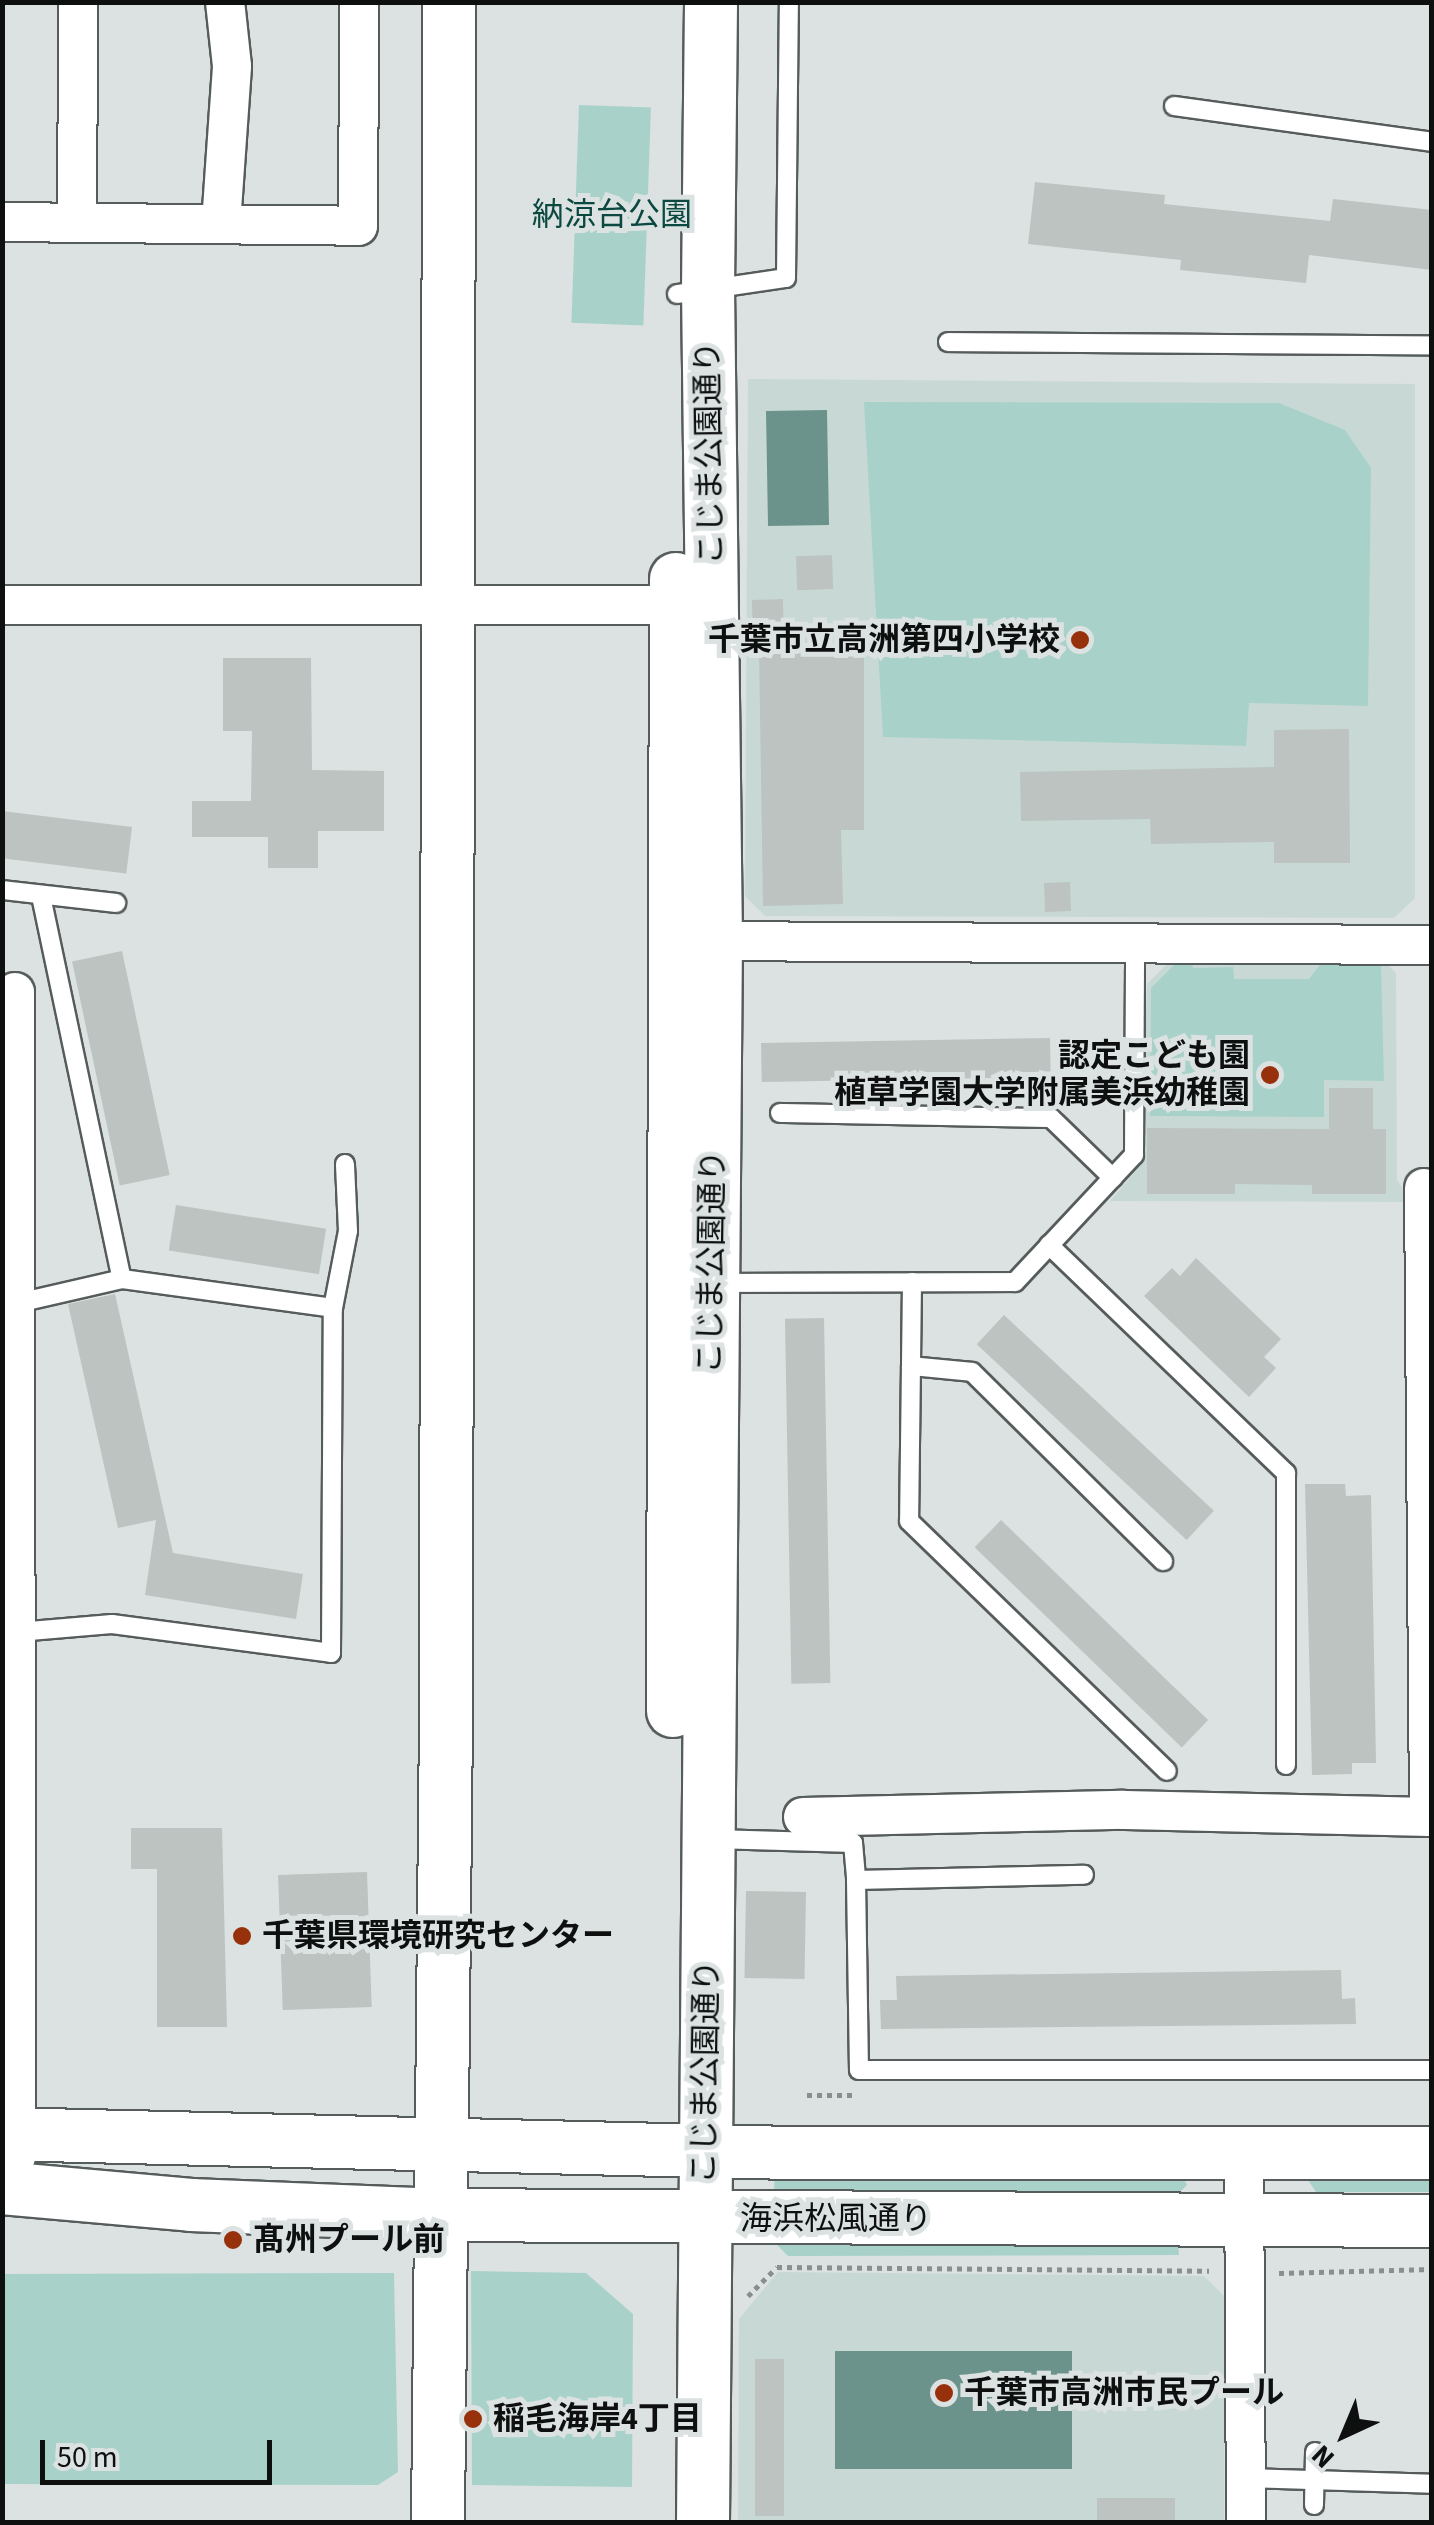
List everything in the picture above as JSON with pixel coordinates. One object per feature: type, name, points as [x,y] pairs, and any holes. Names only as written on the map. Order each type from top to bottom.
[{"type":"street","points":[[76,223],[78,2]]},
{"type":"street","points":[[221,224],[232,66],[225,2]]},
{"type":"street","points":[[2,222],[358,226],[359,2]]},
{"type":"street","points":[[438,2522],[450,2]]},
{"type":"street","name":"こじま公園通り","points":[[678,2],[693,292],[695,941],[687,2218],[703,2522]]},
{"type":"street","name":"こじま公園通り","points":[[687,2150],[708,1839],[712,1284],[676,605],[711,2]]},
{"type":"street","points":[[2,605],[676,605]]},
{"type":"street","points":[[695,941],[1432,945]]},
{"type":"street","points":[[9,2188],[10,1708],[18,1632],[10,1513],[10,1349],[18,1302],[10,1205],[30,990]]},
{"type":"street","points":[[803,1817],[1123,1810],[1430,1817],[1424,1188]]},
{"type":"street","name":"海浜松風通り","points":[[10,2134],[687,2150],[1432,2153]]},
{"type":"street","points":[[1244,2153],[1246,2522]]},
{"type":"street","name":"海浜松風通り","points":[[9,2188],[190,2205],[441,2215],[1432,2220]]},
{"type":"street","name":"こじま公園通り","points":[[668,2522],[687,2218]]},
{"type":"lane","points":[[693,292],[786,278],[789,2]]},
{"type":"lane","points":[[1174,106],[1432,142]]},
{"type":"lane","points":[[948,342],[1432,345]]},
{"type":"lane","points":[[2,890],[116,903]]},
{"type":"lane","points":[[41,896],[30,990],[122,1279]]},
{"type":"lane","points":[[712,1284],[1015,1282],[1134,1155],[1135,946]]},
{"type":"lane","points":[[780,1113],[1051,1118],[1113,1178]]},
{"type":"lane","points":[[18,1632],[112,1624],[330,1653],[333,1308],[348,1231],[345,1164]]},
{"type":"lane","points":[[1050,1245],[1286,1473],[1286,1766]]},
{"type":"lane","points":[[18,1302],[122,1279],[333,1308]]},
{"type":"lane","points":[[912,1282],[909,1521],[1167,1771]]},
{"type":"lane","points":[[911,1366],[972,1372],[1163,1561]]},
{"type":"lane","points":[[708,1839],[854,1843],[859,2070],[1432,2070]]},
{"type":"lane","points":[[856,1880],[1084,1875]]},
{"type":"lane","points":[[1314,2452],[1314,2504]]},
{"type":"lane","points":[[1246,2478],[1432,2484]]},
{"type":"path","points":[[801,2267],[1207,2269]]},
{"type":"path","points":[[1283,2269],[1432,2269]]},
{"type":"shaded area","name":"千葉市立高洲第四小学校","points":[[748,379],[1415,384],[1415,898],[1394,918],[765,916],[745,896]]},
{"type":"shaded area","points":[[827,410],[829,525],[768,526],[766,411]]},
{"type":"shaded area","name":"認定こども園 植草学園大学附属美浜幼稚園","points":[[1174,957],[1383,960],[1396,973],[1397,1180],[1412,1202],[1110,1201],[1141,1165],[1147,984]]},
{"type":"shaded area","points":[[778,2272],[1204,2276],[1225,2297],[1224,2522],[738,2522],[739,2319]]},
{"type":"shaded area","points":[[835,2351],[1072,2351],[1072,2469],[835,2469]]},
{"type":"green space","name":"納涼台公園","points":[[579,105],[651,108],[643,325],[571,323]]},
{"type":"green space","points":[[864,402],[1279,403],[1345,430],[1371,468],[1368,706],[1249,703],[1246,746],[883,737]]},
{"type":"green space","points":[[1192,962],[1193,968],[1233,967],[1234,979],[1309,979],[1322,962],[1381,965],[1384,1081],[1324,1080],[1324,1117],[1150,1116],[1151,988],[1174,965]]},
{"type":"green space","points":[[775,2171],[1182,2175],[1187,2185],[1180,2192],[774,2190]]},
{"type":"green space","points":[[1431,2174],[1431,2192],[1316,2192],[1308,2180],[1311,2176]]},
{"type":"green space","points":[[1178,2242],[1179,2255],[788,2256],[776,2244]]},
{"type":"green space","points":[[471,2271],[586,2273],[633,2314],[632,2487],[472,2485]]},
{"type":"green space","points":[[394,2273],[398,2472],[378,2485],[3,2484],[3,2274]]},
{"type":"building","points":[[1035,182],[1165,195],[1164,204],[1330,221],[1333,199],[1432,210],[1432,270],[1309,255],[1306,283],[1180,270],[1181,260],[1028,244]]},
{"type":"building","points":[[832,555],[833,589],[797,590],[796,556]]},
{"type":"building","points":[[783,599],[784,651],[864,651],[864,830],[841,830],[843,904],[763,906],[759,647],[753,647],[752,600]]},
{"type":"building","points":[[223,658],[311,658],[312,770],[384,771],[384,831],[318,831],[318,868],[268,868],[268,837],[192,837],[192,801],[251,801],[252,731],[223,731]]},
{"type":"building","points":[[1349,729],[1350,863],[1274,863],[1274,842],[1151,844],[1150,819],[1021,821],[1020,772],[1274,767],[1274,730]]},
{"type":"building","points":[[2,811],[132,827],[126,874],[2,858]]},
{"type":"building","points":[[1070,882],[1071,911],[1045,912],[1044,883]]},
{"type":"building","points":[[122,951],[170,1175],[120,1186],[72,962]]},
{"type":"building","points":[[1050,1038],[1051,1077],[762,1082],[761,1043]]},
{"type":"building","points":[[1329,1088],[1373,1088],[1373,1129],[1386,1129],[1386,1194],[1312,1194],[1312,1185],[1235,1184],[1235,1194],[1147,1194],[1147,1128],[1329,1129]]},
{"type":"building","points":[[176,1205],[326,1229],[319,1274],[169,1250]]},
{"type":"building","points":[[1196,1258],[1281,1339],[1264,1357],[1276,1368],[1249,1397],[1144,1296],[1172,1268],[1180,1276]]},
{"type":"building","points":[[115,1294],[173,1553],[303,1574],[296,1619],[145,1595],[156,1520],[118,1528],[68,1304]]},
{"type":"building","points":[[1004,1315],[1214,1511],[1187,1540],[977,1344]]},
{"type":"building","points":[[824,1318],[830,1683],[791,1684],[785,1319]]},
{"type":"building","points":[[1305,1484],[1345,1484],[1346,1496],[1371,1495],[1376,1763],[1352,1763],[1352,1774],[1312,1775]]},
{"type":"building","points":[[1001,1520],[1208,1720],[1182,1747],[975,1547]]},
{"type":"building","points":[[131,1828],[222,1828],[227,2027],[157,2027],[157,1869],[131,1869]]},
{"type":"building","points":[[367,1872],[372,2007],[283,2010],[278,1875]]},
{"type":"building","points":[[746,1891],[806,1892],[804,1979],[744,1978]]},
{"type":"building","points":[[1341,1970],[1342,1999],[1355,1998],[1356,2024],[881,2029],[880,2000],[897,2000],[896,1976]]},
{"type":"building","points":[[755,2359],[784,2359],[784,2516],[755,2516]]},
{"type":"building","points":[[1097,2498],[1175,2498],[1175,2522],[1097,2522]]},
{"type":"place","name":"千葉市立高洲第四小学校","points":[[1080,640]]},
{"type":"place","name":"認定こども園 植草学園大学附属美浜幼稚園","points":[[1270,1075]]},
{"type":"place","name":"千葉県環境研究センター","points":[[242,1936]]},
{"type":"place","name":"髙州プール前","points":[[233,2240]]},
{"type":"place","name":"千葉市高洲市民プール","points":[[944,2393]]},
{"type":"place","name":"稲毛海岸4丁目","points":[[473,2419]]}]
